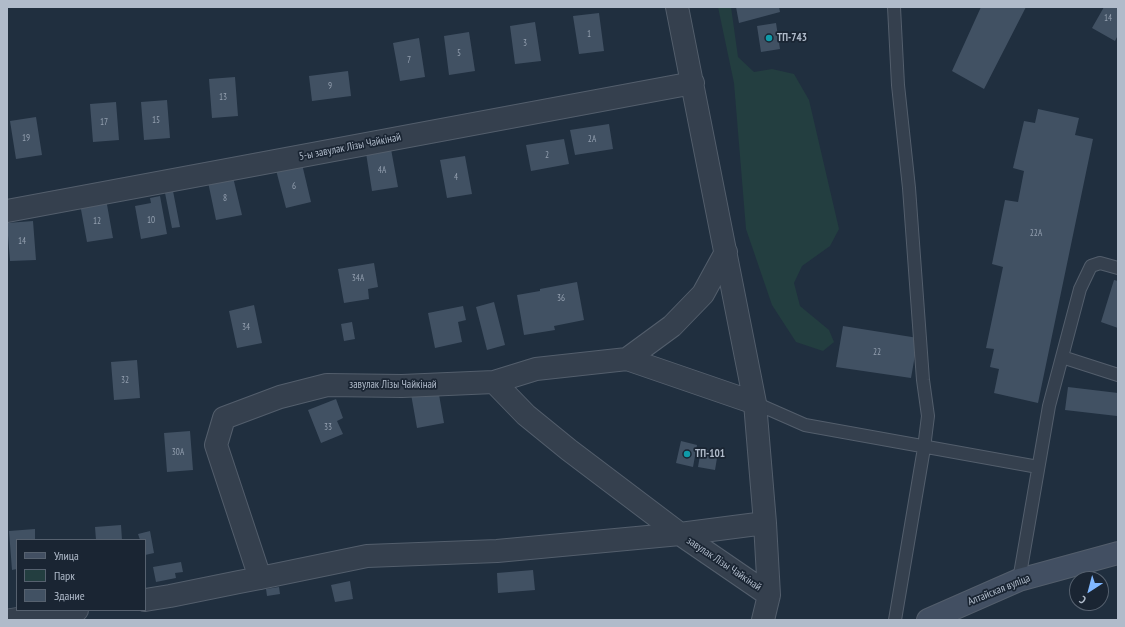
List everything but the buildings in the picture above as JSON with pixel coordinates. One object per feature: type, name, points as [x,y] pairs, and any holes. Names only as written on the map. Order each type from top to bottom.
[{"type":"main road","name":"Алтайская вуліца","points":[[928,620],[1019,580],[1118,553]]},
{"type":"street","points":[[678,7],[755,403],[765,523],[768,595],[763,620]]},
{"type":"street","name":"5-ы завулак Лізы Чайкінай","points":[[7,211],[693,83]]},
{"type":"street","points":[[627,359],[672,326],[703,294],[726,252]]},
{"type":"street","points":[[494,382],[536,368],[627,359],[755,403]]},
{"type":"street","name":"завулак Лізы Чайкінай","points":[[260,578],[216,445],[224,418],[280,397],[327,385],[402,386],[494,382],[526,415],[569,450],[680,534],[768,595]]},
{"type":"street","name":"завулак Лізы Чайкінай","points":[[146,600],[367,556],[497,551],[680,534],[765,523]]},
{"type":"street","points":[[11,620],[70,611]]},
{"type":"lane","points":[[894,7],[898,86],[928,416],[895,620]]},
{"type":"lane","points":[[1019,580],[1049,406],[1080,289],[1091,266],[1100,263],[1118,268]]},
{"type":"lane","points":[[1062,358],[1118,375]]},
{"type":"lane","points":[[755,403],[805,425],[924,448],[1038,467]]},
{"type":"green space","points":[[718,7],[731,7],[738,57],[754,72],[772,69],[794,74],[809,100],[839,229],[830,246],[802,266],[794,283],[800,306],[829,330],[834,342],[823,351],[796,342],[772,305],[746,229],[734,83]]},
{"type":"place","name":"ТП-743","points":[[769,38]]},
{"type":"place","name":"ТП-101","points":[[687,454]]}]
